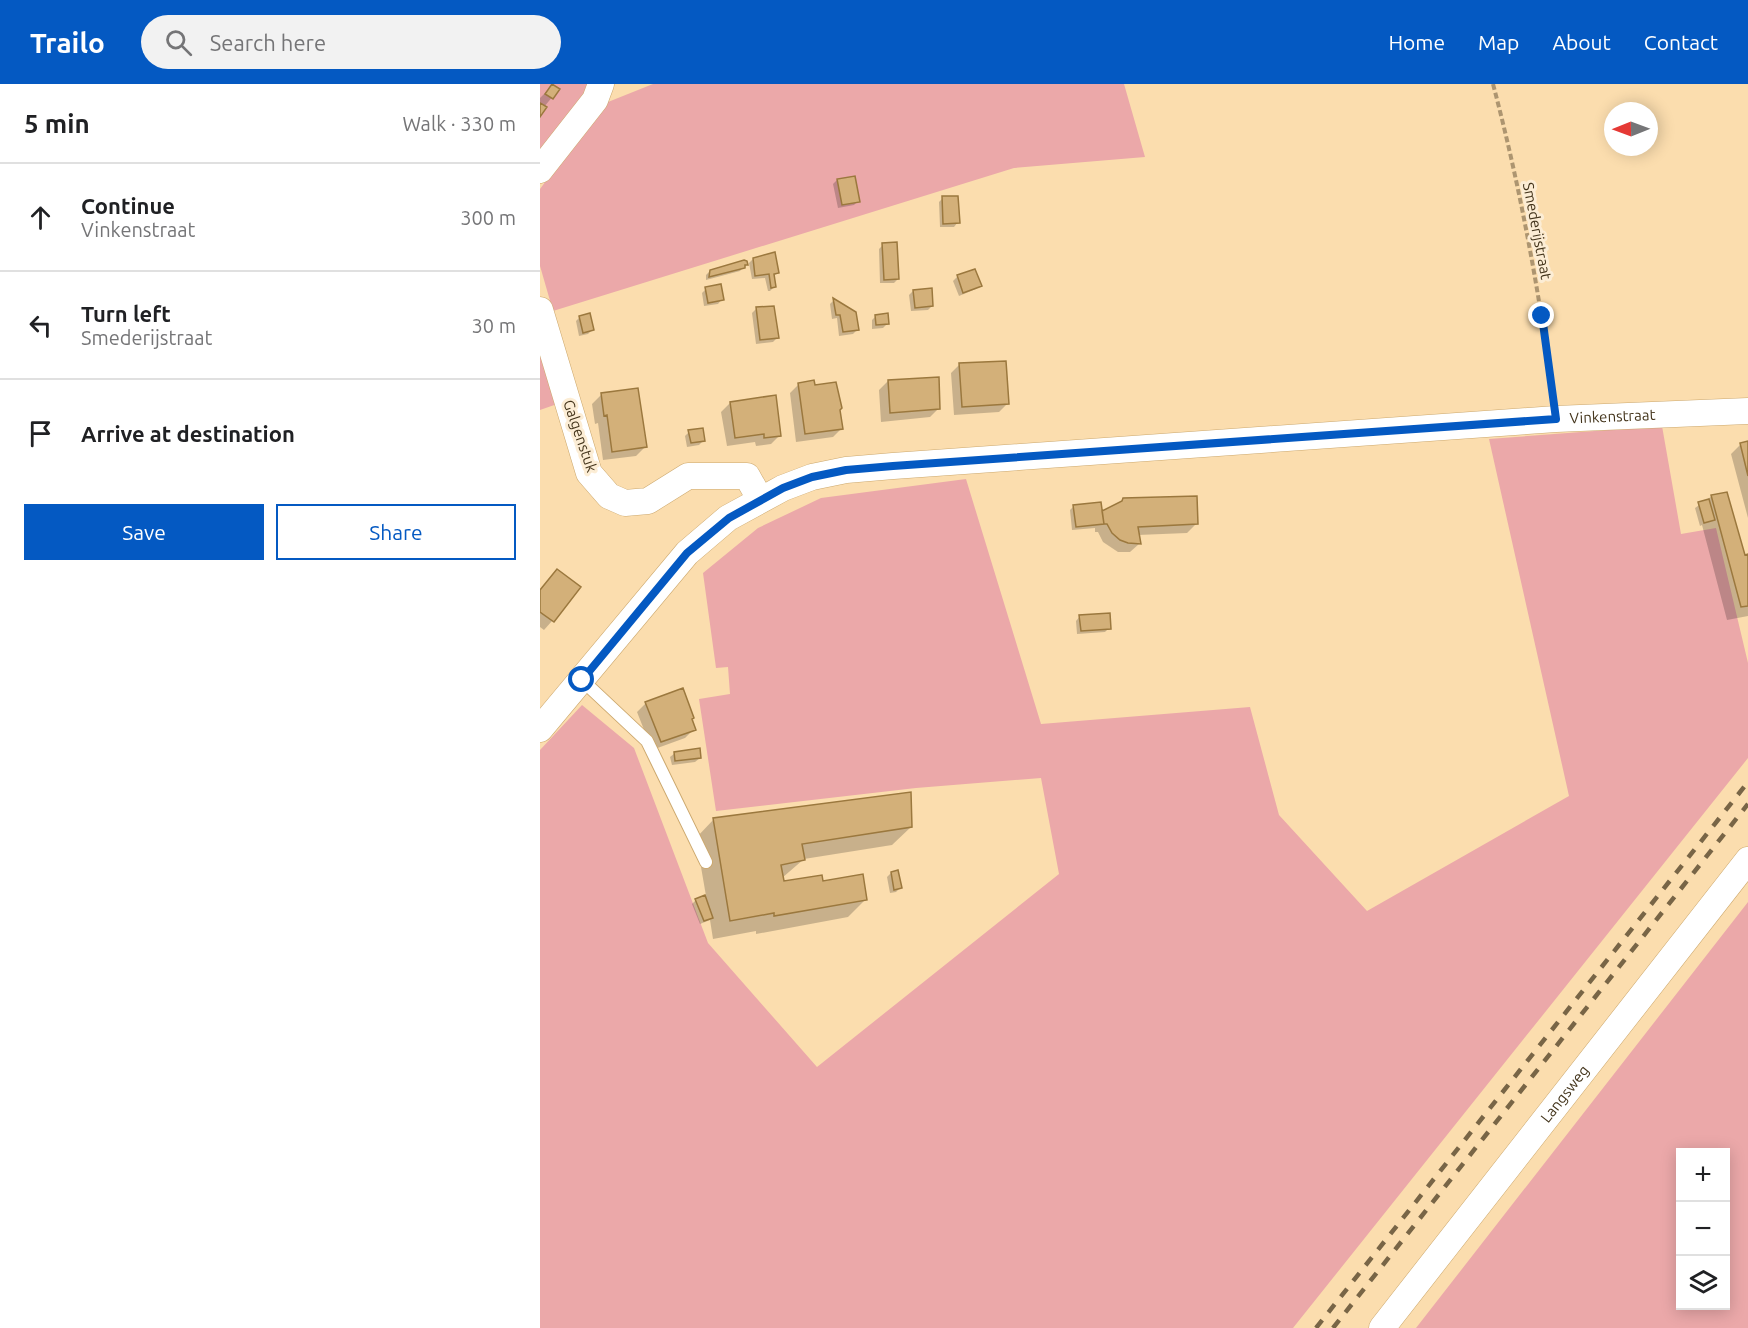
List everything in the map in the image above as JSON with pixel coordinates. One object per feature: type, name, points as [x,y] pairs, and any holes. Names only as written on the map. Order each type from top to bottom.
[{"type":"street","points":[[540,170],[595,100],[601,84]]},
{"type":"street","name":"Galgenstuk","points":[[540,310],[589,473],[609,496],[625,502],[648,501],[688,476],[747,476],[760,499]]},
{"type":"street","name":"Vinkenstraat","points":[[540,729],[687,553],[729,518],[760,499],[812,477],[858,469],[1556,419],[1748,411]]},
{"type":"street","name":"Langsweg","points":[[1382,1328],[1748,860]]},
{"type":"lane","points":[[582,680],[647,741],[706,862]]},
{"type":"path","name":"Smederijstraat","points":[[1494,84],[1520,200],[1542,316],[1556,419]]},
{"type":"shaded area","points":[[540,84],[594,84],[540,161],[540,117],[547,107],[540,103]]},
{"type":"shaded area","points":[[653,84],[1124,84],[1145,157],[1014,168],[553,311],[540,266],[540,189],[603,104]]},
{"type":"shaded area","points":[[540,330],[560,403],[540,410]]},
{"type":"shaded area","points":[[1662,426],[1681,534],[1716,528],[1748,663],[1748,758],[1293,1328],[540,1328],[540,750],[582,705],[634,748],[708,943],[817,1067],[1059,874],[1041,778],[916,788],[716,811],[699,699],[730,694],[728,667],[716,668],[703,573],[758,528],[821,498],[966,479],[1041,724],[1250,707],[1279,815],[1367,911],[1569,796],[1489,439]]},
{"type":"shaded area","points":[[1748,902],[1748,1328],[1416,1328]]},
{"type":"building","points":[[552,84],[560,89],[553,99],[545,94]]},
{"type":"building","points":[[540,103],[547,107],[540,117]]},
{"type":"building","points":[[855,176],[860,202],[842,205],[837,179]]},
{"type":"building","points":[[942,196],[958,196],[960,223],[943,224]]},
{"type":"building","points":[[897,242],[899,279],[884,280],[882,243]]},
{"type":"building","points":[[775,252],[779,273],[774,274],[776,287],[771,288],[769,274],[755,276],[753,258]]},
{"type":"building","points":[[744,260],[748,265],[745,265],[745,268],[709,277],[710,270]]},
{"type":"building","points":[[975,269],[982,286],[963,293],[957,275]]},
{"type":"building","points":[[721,284],[724,300],[708,303],[705,287]]},
{"type":"building","points":[[932,288],[933,306],[915,308],[913,290]]},
{"type":"building","points":[[833,298],[856,312],[859,330],[843,332],[840,315],[836,315]]},
{"type":"building","points":[[774,306],[779,338],[760,340],[756,307]]},
{"type":"building","points":[[590,313],[594,330],[583,333],[579,316]]},
{"type":"building","points":[[888,313],[889,324],[876,325],[875,315]]},
{"type":"building","points":[[1006,361],[1009,404],[962,407],[959,363]]},
{"type":"building","points":[[939,377],[940,409],[890,413],[888,380]]},
{"type":"building","points":[[814,380],[815,385],[836,382],[842,408],[840,410],[843,429],[805,434],[798,383]]},
{"type":"building","points":[[638,388],[647,447],[612,452],[607,415],[604,416],[601,393]]},
{"type":"building","points":[[776,395],[781,436],[764,438],[764,434],[735,438],[730,402]]},
{"type":"building","points":[[703,428],[705,441],[691,443],[688,430]]},
{"type":"building","points":[[1748,441],[1748,476],[1740,443]]},
{"type":"building","points":[[1727,492],[1745,555],[1748,554],[1748,606],[1741,607],[1711,495]]},
{"type":"building","points":[[1197,496],[1198,524],[1138,527],[1141,544],[1120,540],[1107,524],[1104,524],[1102,511],[1122,501],[1123,498]]},
{"type":"building","points":[[1709,499],[1715,520],[1704,523],[1698,502]]},
{"type":"building","points":[[1101,502],[1104,524],[1076,527],[1073,505]]},
{"type":"building","points":[[557,569],[581,587],[554,622],[540,612],[540,590]]},
{"type":"building","points":[[1110,613],[1111,629],[1081,631],[1079,615]]},
{"type":"building","points":[[683,688],[696,730],[661,742],[645,702]]},
{"type":"building","points":[[700,748],[701,758],[675,761],[674,752]]},
{"type":"building","points":[[911,792],[912,827],[802,844],[805,860],[781,865],[784,881],[822,875],[823,881],[863,874],[867,900],[730,921],[713,818]]},
{"type":"building","points":[[898,870],[902,888],[894,890],[891,872]]},
{"type":"building","points":[[705,895],[713,918],[704,921],[695,899]]},
{"type":"railway","points":[[1316,1328],[1748,782]]},
{"type":"railway","points":[[1333,1328],[1748,804]]},
{"type":"route","points":[[582,680],[687,553],[729,518],[760,499],[812,477],[846,470],[893,466],[1556,419],[1542,316]]}]
